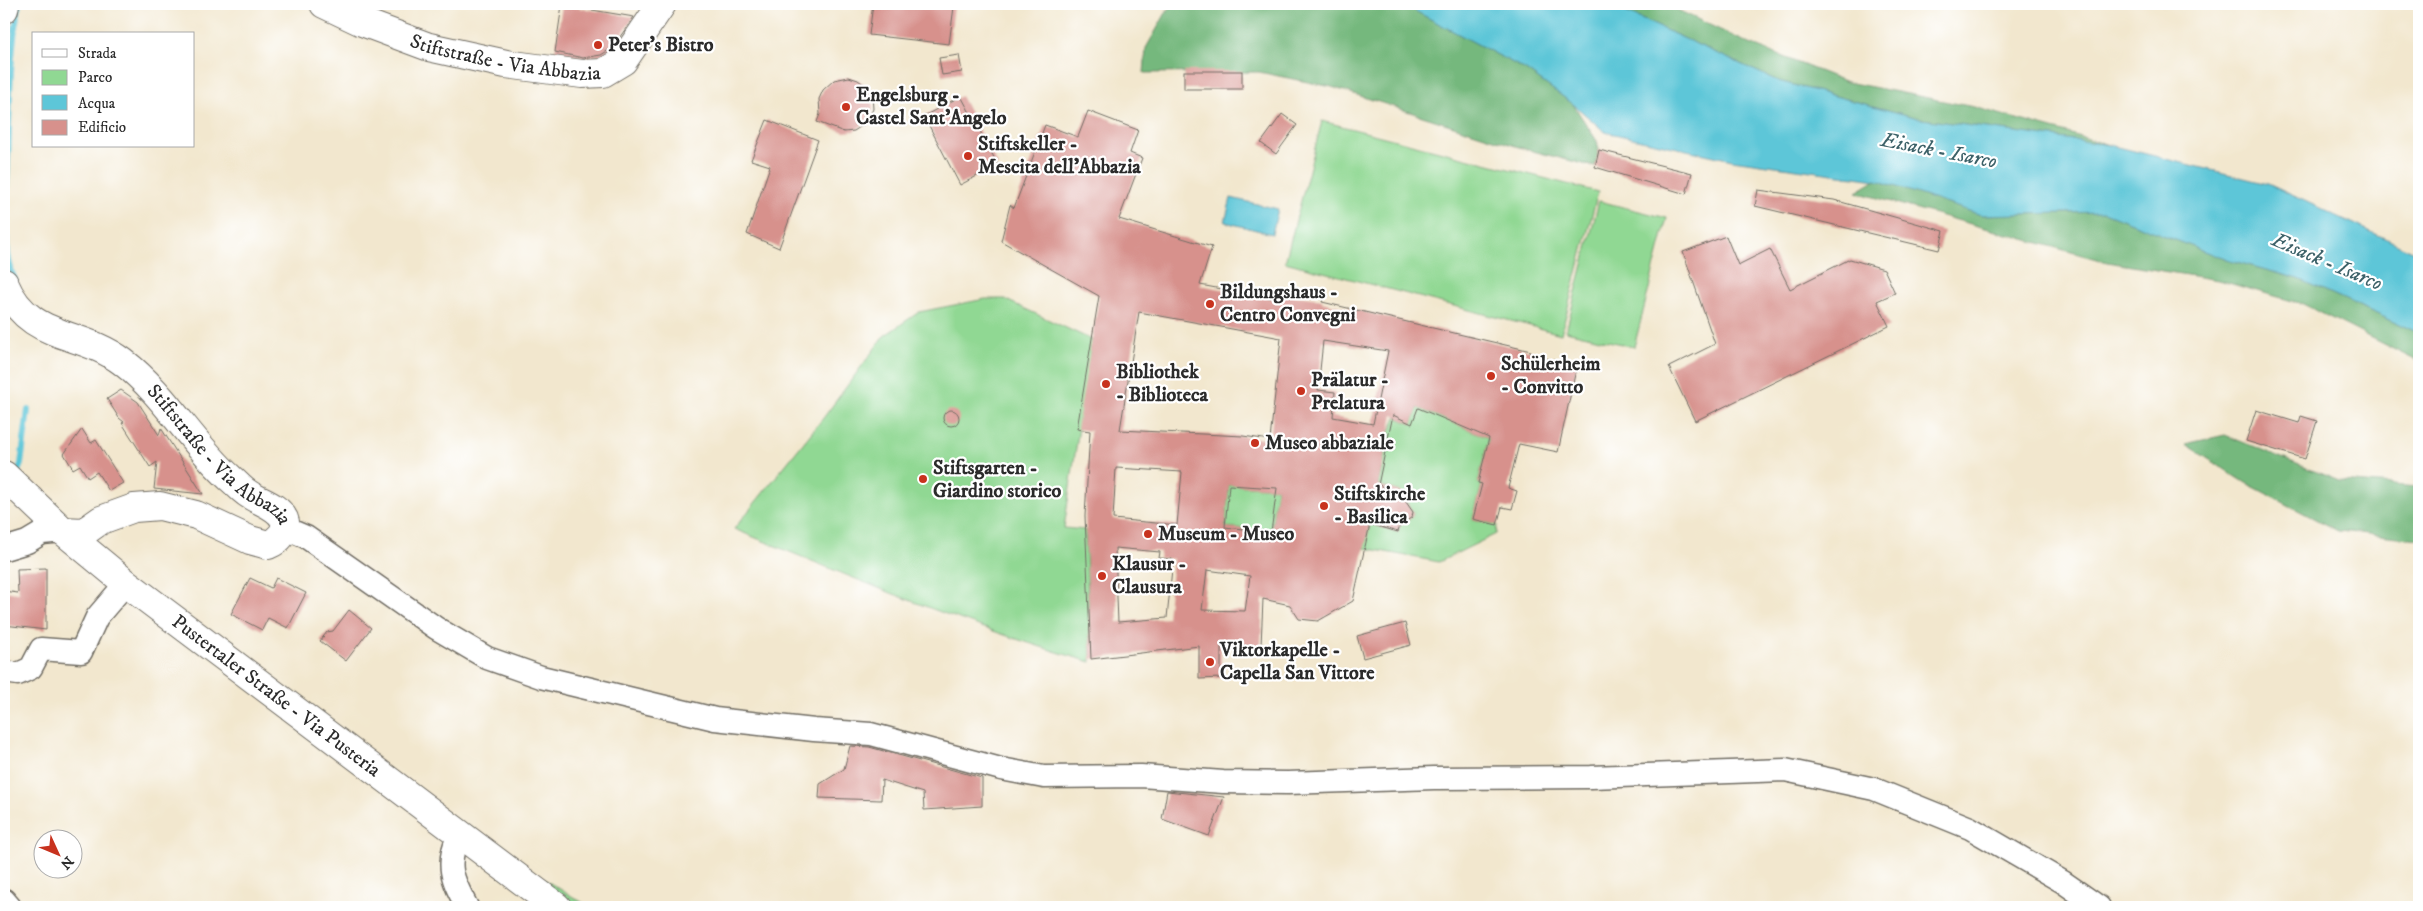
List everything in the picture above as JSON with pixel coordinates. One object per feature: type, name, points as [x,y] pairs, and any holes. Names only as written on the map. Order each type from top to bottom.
[{"type":"street","points":[[4,9],[5,4]]},
{"type":"street","name":"Stiftstraße - Via Abbazia","points":[[324,4],[362,22],[429,47],[506,64],[582,74],[603,73],[624,61],[662,4]]},
{"type":"street","name":"Stiftstraße - Via Abbazia","points":[[4,283],[10,298],[40,326],[121,360],[144,379],[222,471],[247,493],[276,509],[284,521],[284,530],[278,540],[268,545],[250,540],[196,515],[160,506],[134,508],[102,520],[84,532],[63,531]]},
{"type":"street","name":"Pustertaler Straße - Via Pusteria","points":[[13,484],[63,531],[126,583],[558,907]]},
{"type":"street","points":[[284,530],[306,537],[436,628],[487,658],[541,677],[715,719],[871,734],[1002,769],[1044,777],[1141,776],[1223,782],[1288,782],[1434,778],[1591,777],[1785,770],[1874,789],[1970,828],[2063,882],[2099,907]]},
{"type":"street","points":[[4,549],[27,542],[42,533],[63,531]]},
{"type":"street","points":[[4,672],[18,674],[31,668],[41,649],[80,652],[97,616],[126,583]]},
{"type":"street","points":[[460,834],[454,846],[450,864],[454,883],[467,907]]},
{"type":"street","points":[[4,900],[10,907]]},
{"type":"green space","points":[[1171,4],[1407,4],[1417,12],[1526,70],[1573,104],[1597,141],[1599,150],[1595,167],[1525,149],[1332,87],[1259,72],[1144,73],[1146,48]]},
{"type":"green space","points":[[1608,4],[1665,4],[1750,44],[1847,82],[1974,107],[2110,145],[1922,119],[1778,81]]},
{"type":"green space","points":[[1322,121],[1598,192],[1561,334],[1285,262]]},
{"type":"green space","points":[[1876,180],[1981,215],[2104,212],[2219,257],[2299,279],[2419,333],[2419,362],[2303,304],[2218,280],[2107,262],[1856,192]]},
{"type":"green space","points":[[1599,201],[1667,218],[1634,347],[1566,331]]},
{"type":"green space","name":"Stiftsgarten - Giardino storico","points":[[985,299],[1004,299],[1092,340],[1064,528],[1085,530],[1091,662],[956,618],[734,529],[824,417],[884,336],[919,312]]},
{"type":"green space","points":[[1418,408],[1489,438],[1478,483],[1482,484],[1473,519],[1497,525],[1496,534],[1439,562],[1364,548],[1370,524],[1398,532],[1401,523],[1405,523],[1412,517],[1413,512],[1406,502],[1407,494],[1378,485],[1390,431],[1396,417],[1412,424]]},
{"type":"green space","points":[[2225,435],[2339,481],[2419,487],[2419,539],[2338,531],[2246,483],[2185,444]]},
{"type":"green space","points":[[1229,485],[1277,488],[1271,531],[1225,527]]},
{"type":"green space","points":[[468,834],[590,907],[574,907]]},
{"type":"water","name":"Eisack - Isarco","points":[[1407,4],[1608,4],[1778,81],[1922,119],[2110,145],[2268,184],[2419,254],[2419,333],[2299,279],[2219,257],[2104,212],[1981,215],[1876,180],[1732,160],[1605,132],[1573,104],[1526,70],[1417,12]]},
{"type":"water","points":[[1231,198],[1278,209],[1272,234],[1225,222]]},
{"type":"building","points":[[873,4],[929,4],[954,7],[949,44],[869,35]]},
{"type":"building","points":[[562,5],[634,17],[612,48],[601,55],[583,58],[555,52]]},
{"type":"building","points":[[959,55],[962,72],[942,75],[939,58]]},
{"type":"building","points":[[1184,71],[1242,71],[1242,89],[1184,89]]},
{"type":"building","name":"Engelsburg - Castel Sant'Angelo","points":[[849,77],[858,80],[866,86],[872,95],[873,109],[866,123],[854,131],[844,132],[817,122],[820,114],[819,99],[823,90],[834,80]]},
{"type":"building","points":[[961,96],[998,165],[960,185],[924,116]]},
{"type":"building","points":[[1088,111],[1138,130],[1130,153],[1142,158],[1119,219],[1212,247],[1200,285],[1271,298],[1272,293],[1323,299],[1322,302],[1531,351],[1530,355],[1577,365],[1558,452],[1519,444],[1508,488],[1517,491],[1512,509],[1502,507],[1497,525],[1473,519],[1482,484],[1478,483],[1489,438],[1418,408],[1412,424],[1393,415],[1378,485],[1407,494],[1406,502],[1413,512],[1412,517],[1400,526],[1398,532],[1370,524],[1353,601],[1318,621],[1299,619],[1290,605],[1263,599],[1261,646],[1221,645],[1221,678],[1199,679],[1199,646],[1091,659],[1085,516],[1090,431],[1077,429],[1099,296],[1001,241],[1010,205],[1014,208],[1045,125],[1078,137]],"holes":[[[1139,312],[1281,338],[1270,440],[1243,436],[1120,430]],[[1323,341],[1388,351],[1373,424],[1333,417],[1335,392],[1318,390]],[[1116,468],[1182,472],[1177,525],[1113,519]],[[1229,485],[1277,488],[1271,532],[1225,527]],[[1115,548],[1160,552],[1159,558],[1173,559],[1167,618],[1118,622]],[[1207,570],[1250,576],[1245,611],[1202,610]]]},
{"type":"building","points":[[1282,114],[1297,125],[1276,154],[1261,143]]},
{"type":"building","points":[[767,120],[818,140],[779,248],[747,234],[770,166],[751,160]]},
{"type":"building","points":[[1599,150],[1692,173],[1686,194],[1595,167]]},
{"type":"building","points":[[1758,190],[1834,200],[1944,231],[1939,250],[1755,206]]},
{"type":"building","points":[[1726,236],[1738,265],[1770,249],[1790,289],[1850,259],[1884,269],[1895,293],[1877,301],[1889,326],[1695,421],[1669,367],[1715,344],[1683,252]]},
{"type":"building","points":[[121,390],[138,402],[159,435],[161,428],[203,494],[154,489],[157,462],[150,467],[122,423],[124,422],[119,418],[107,399]]},
{"type":"building","points":[[948,410],[954,410],[959,415],[957,424],[948,426],[943,421],[943,415]]},
{"type":"building","points":[[2256,410],[2299,423],[2301,416],[2317,421],[2305,459],[2246,441]]},
{"type":"building","points":[[82,429],[91,443],[96,440],[123,483],[109,491],[97,472],[88,478],[80,465],[73,469],[64,454]]},
{"type":"building","points":[[46,568],[46,630],[4,625],[4,591],[18,593],[17,569]]},
{"type":"building","points":[[250,578],[271,588],[276,578],[306,593],[288,628],[268,618],[262,630],[231,614]]},
{"type":"building","points":[[349,610],[371,628],[346,661],[320,641],[327,632],[333,631]]},
{"type":"building","points":[[1405,623],[1411,645],[1363,658],[1357,636]]},
{"type":"building","points":[[850,746],[869,747],[982,778],[982,806],[924,810],[923,793],[882,780],[881,800],[819,798],[820,784],[844,769]]},
{"type":"building","points":[[1167,791],[1224,797],[1209,836],[1162,819]]},
{"type":"waterway","points":[[15,280],[6,238],[6,204],[12,62],[19,4]]},
{"type":"waterway","points":[[16,476],[21,464],[28,410]]},
{"type":"waterway","points":[[4,507],[11,490]]},
{"type":"place","name":"Peter's Bistro","points":[[598,45]]},
{"type":"place","name":"Engelsburg - Castel Sant'Angelo","points":[[846,107]]},
{"type":"place","name":"Stiftskeller - Mescita dell'Abbazia","points":[[968,156]]},
{"type":"place","name":"Bildungshaus - Centro Convegni","points":[[1210,304]]},
{"type":"place","name":"Schülerheim - Convitto","points":[[1491,376]]},
{"type":"place","name":"Bibliothek - Biblioteca","points":[[1106,384]]},
{"type":"place","name":"Prälatur - Prelatura","points":[[1301,391]]},
{"type":"place","name":"Museo abbaziale","points":[[1255,443]]},
{"type":"place","name":"Stiftsgarten - Giardino storico","points":[[923,479]]},
{"type":"place","name":"Stiftskirche - Basilica","points":[[1324,506]]},
{"type":"place","name":"Museum - Museo","points":[[1148,534]]},
{"type":"place","name":"Klausur - Clausura","points":[[1102,576]]},
{"type":"place","name":"Viktorkapelle - Capella San Vittore","points":[[1210,662]]}]
